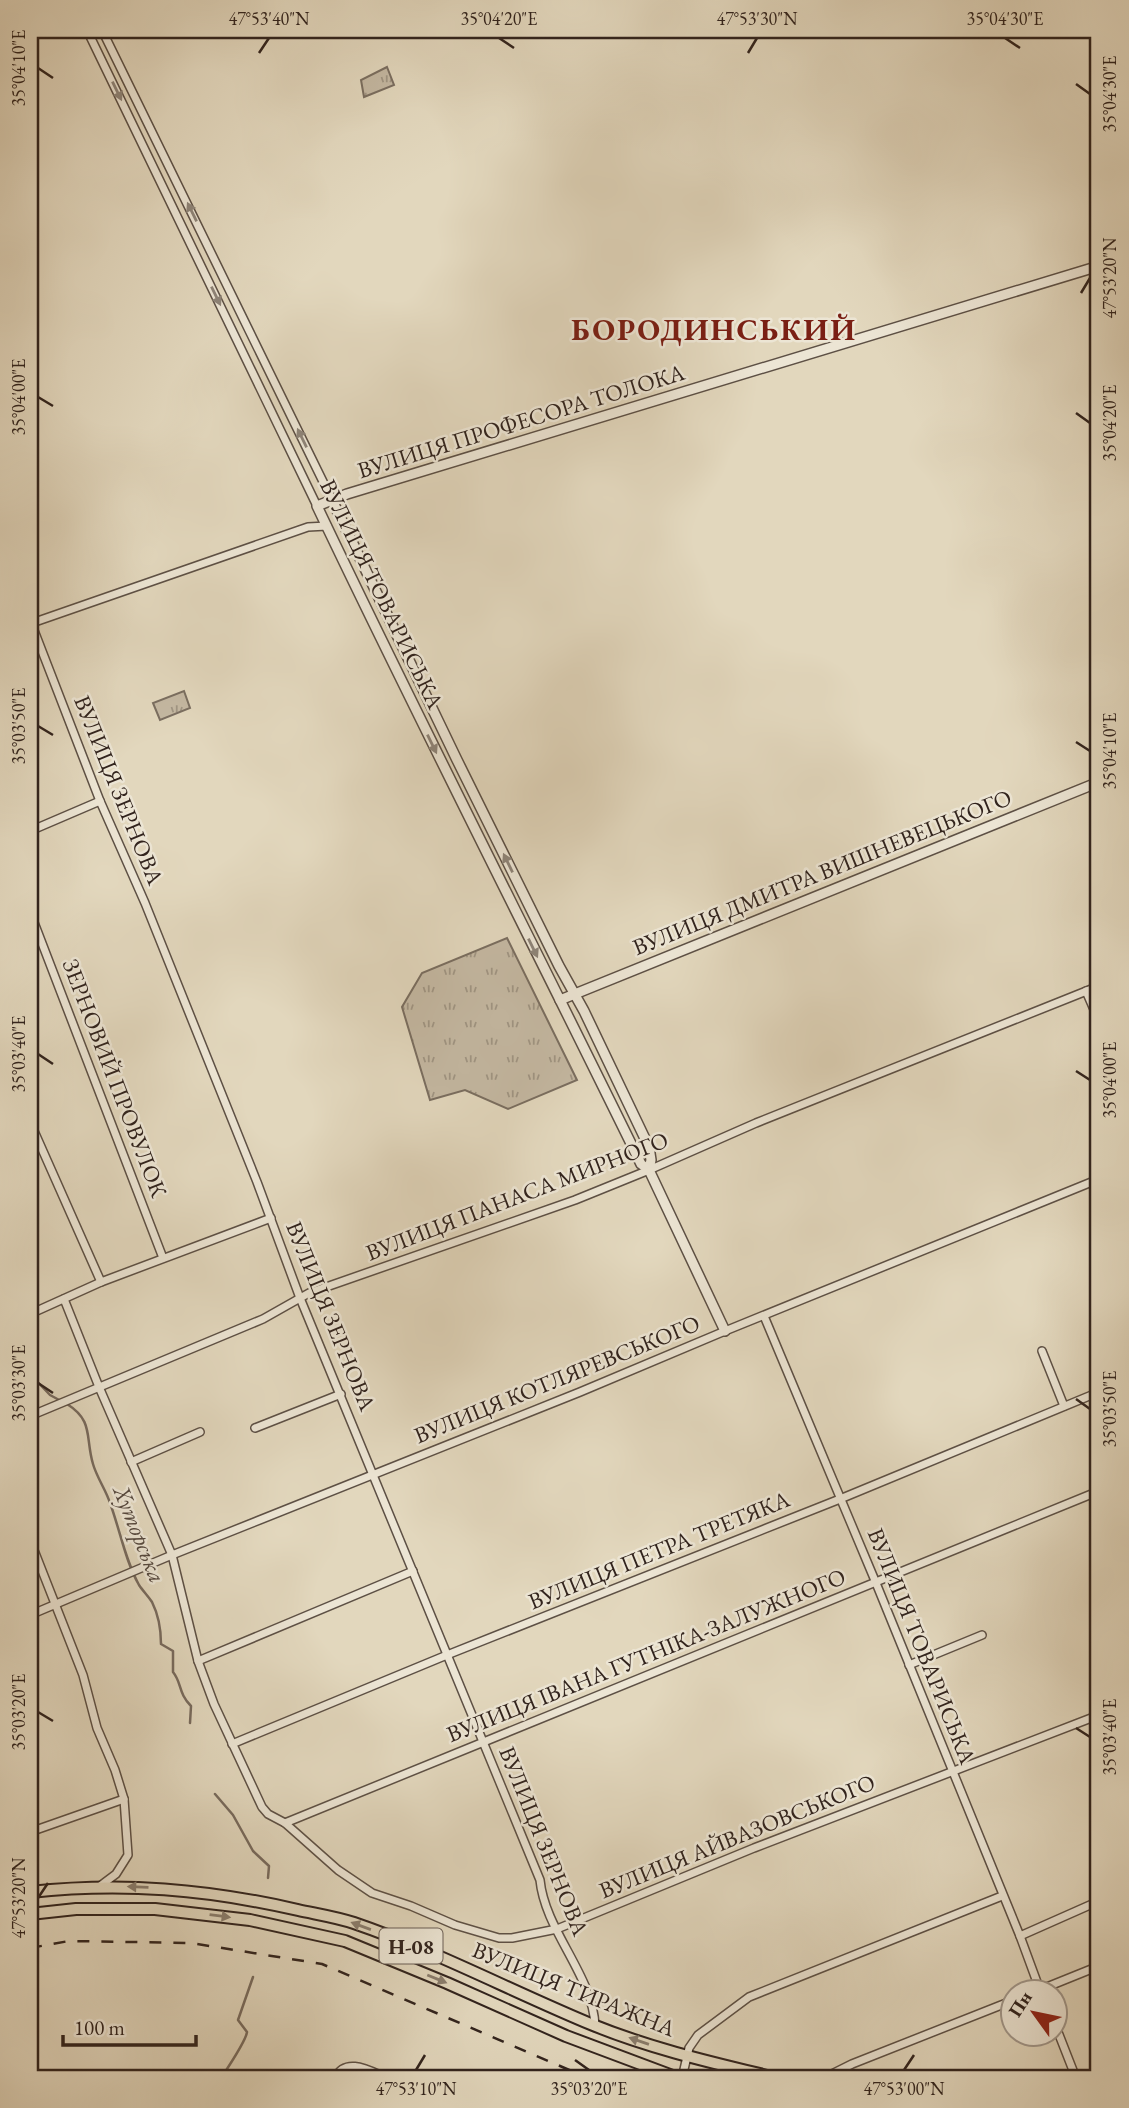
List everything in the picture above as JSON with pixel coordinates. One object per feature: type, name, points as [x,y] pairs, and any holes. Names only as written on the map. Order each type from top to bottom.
[{"type":"main road","name":"ВУЛИЦЯ ТИРАЖНА","points":[[30,1892],[99,1886],[160,1888],[255,1900],[353,1923],[444,1959],[595,2026],[687,2057],[776,2078]]},
{"type":"main road","name":"ВУЛИЦЯ ТИРАЖНА","points":[[30,1914],[76,1909],[155,1909],[250,1920],[345,1941],[566,2036],[680,2078]]},
{"type":"street","name":"ВУЛИЦЯ ТОВАРИСЬКА","points":[[87,30],[545,972],[600,1076],[641,1164],[649,1170],[725,1331]]},
{"type":"street","name":"ВУЛИЦЯ ТОВАРИСЬКА","points":[[102,30],[559,966],[584,1011],[649,1147],[652,1160],[649,1170]]},
{"type":"street","name":"ВУЛИЦЯ ПРОФЕСОРА ТОЛОКА","points":[[317,506],[834,345],[1099,266]]},
{"type":"street","points":[[246,359],[260,353]]},
{"type":"street","points":[[31,622],[308,527],[327,526]]},
{"type":"street","name":"ВУЛИЦЯ ЗЕРНОВА","points":[[31,622],[100,801],[145,903],[271,1218],[300,1298],[540,1880],[544,1906],[591,2002],[595,2026]]},
{"type":"street","name":"ВУЛИЦЯ ДМИТРА ВИШНЕВЕЦЬКОГО","points":[[561,1000],[1099,782]]},
{"type":"street","points":[[30,831],[100,801]]},
{"type":"street","name":"ЗЕРНОВИЙ ПРОВУЛОК","points":[[30,912],[163,1258]]},
{"type":"street","points":[[545,972],[555,976],[559,966]]},
{"type":"street","name":"ВУЛИЦЯ ПАНАСА МИРНОГО","points":[[30,1416],[278,1313],[300,1298],[320,1289],[575,1200],[757,1122],[1099,986]]},
{"type":"street","points":[[1086,991],[1099,1021]]},
{"type":"street","points":[[30,1122],[101,1283]]},
{"type":"street","name":"ВУЛИЦЯ КОТЛЯРЕВСЬКОГО","points":[[30,1615],[1099,1179]]},
{"type":"street","points":[[30,1314],[163,1258],[271,1218]]},
{"type":"street","name":"ВУЛИЦЯ АЙВАЗОВСЬКОГО","points":[[64,1299],[172,1555],[198,1661],[261,1807],[285,1823],[338,1870],[372,1893],[455,1925],[499,1938],[556,1929],[754,1848],[1099,1714]]},
{"type":"street","name":"ВУЛИЦЯ ТОВАРИСЬКА","points":[[764,1316],[1020,1936],[1034,1979]]},
{"type":"street","points":[[1042,1351],[1064,1406]]},
{"type":"street","name":"ВУЛИЦЯ ПЕТРА ТРЕТЯКА","points":[[232,1744],[1099,1392]]},
{"type":"street","points":[[255,1428],[341,1394]]},
{"type":"street","points":[[131,1462],[200,1432]]},
{"type":"street","name":"ВУЛИЦЯ ІВАНА ГУТНІКА-ЗАЛУЖНОГО","points":[[285,1823],[1099,1491]]},
{"type":"street","points":[[30,1539],[83,1675],[97,1728],[124,1799],[128,1855],[116,1874],[99,1886]]},
{"type":"street","points":[[198,1661],[413,1571]]},
{"type":"street","points":[[909,1665],[982,1635]]},
{"type":"street","points":[[30,1832],[124,1799]]},
{"type":"street","points":[[680,2078],[694,2040],[704,2028],[749,1997],[1003,1896]]},
{"type":"street","points":[[1020,1936],[1099,1901]]},
{"type":"street","points":[[1067,1979],[1099,1966]]},
{"type":"street","points":[[824,2078],[852,2064],[1000,2005]]},
{"type":"street","points":[[1064,2048],[1076,2078]]},
{"type":"street","points":[[335,2078],[345,2066],[352,2066],[387,2078]]},
{"type":"green space","points":[[387,67],[394,85],[364,97],[361,80]]},
{"type":"green space","points":[[184,691],[190,708],[160,720],[153,703]]},
{"type":"green space","points":[[507,938],[577,1080],[508,1109],[465,1090],[430,1100],[402,1007],[422,973]]},
{"type":"waterway","name":"Хуторська","points":[[30,1374],[50,1395],[61,1401]]},
{"type":"waterway","name":"Хуторська","points":[[67,1404],[76,1410],[85,1423],[93,1464],[108,1498],[130,1565],[139,1585],[154,1607],[161,1644],[173,1651],[173,1672],[191,1706],[190,1723]]},
{"type":"waterway","name":"Хуторська","points":[[215,1794],[233,1815],[253,1851],[269,1866],[268,1878]]},
{"type":"waterway","name":"Хуторська","points":[[221,2078],[246,2036],[247,2032],[238,2020],[253,1977]]},
{"type":"railway","points":[[30,1948],[69,1941],[191,1943],[322,1964],[588,2078]]},
{"type":"district","name":"БОРОДИНСЬКИЙ","points":[[714,329]]}]
